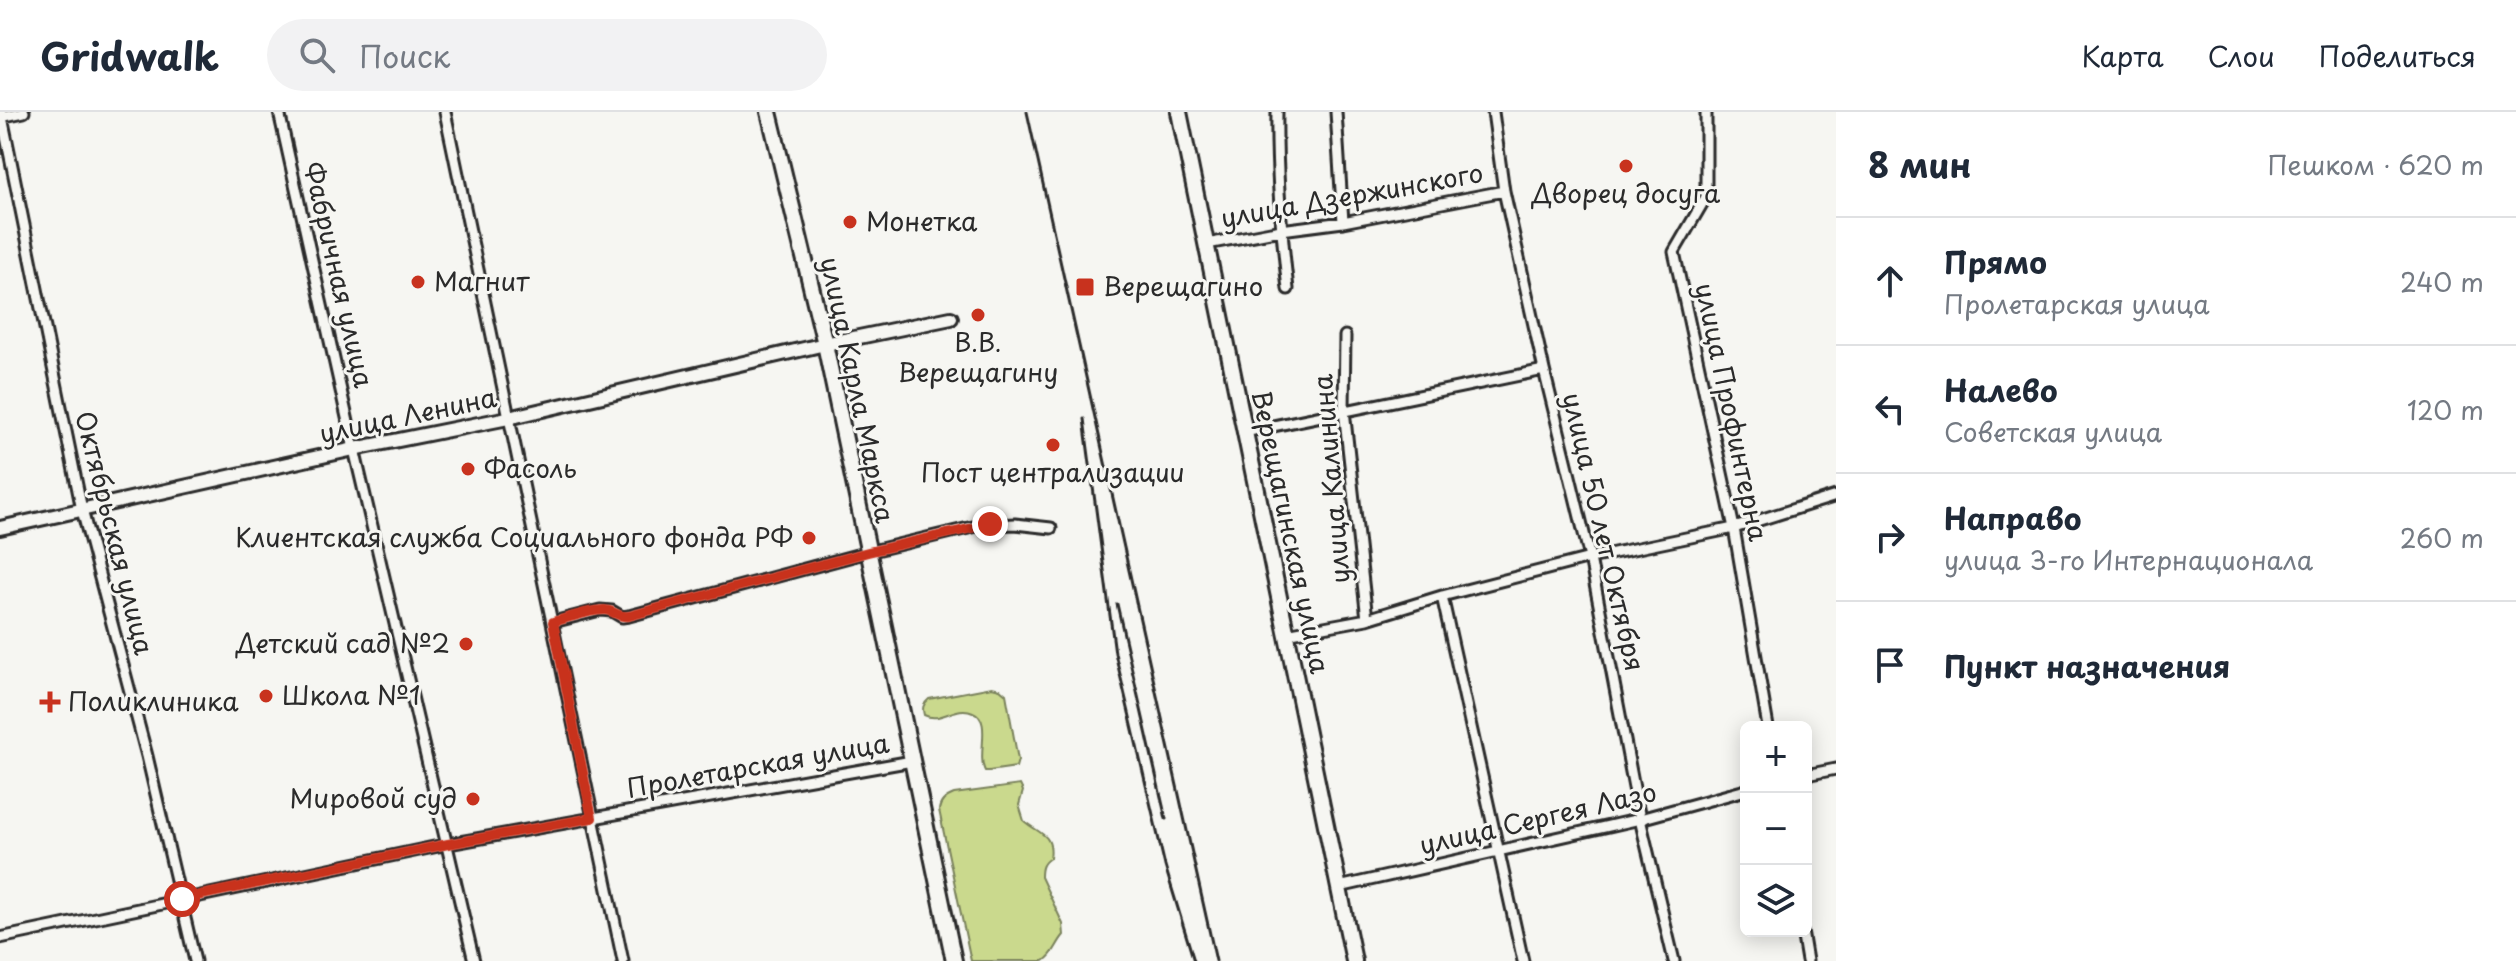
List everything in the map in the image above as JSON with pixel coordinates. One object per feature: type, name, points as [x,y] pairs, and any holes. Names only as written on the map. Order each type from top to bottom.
[{"type":"main road","name":"улица Карла Маркса","points":[[769,112],[825,344],[954,961]]},
{"type":"main road","name":"Верещагинская улица","points":[[1179,112],[1354,961]]},
{"type":"street","points":[[1,115],[24,112]]},
{"type":"street","name":"Фабричная улица","points":[[279,112],[474,961]]},
{"type":"street","points":[[445,112],[623,961]]},
{"type":"street","points":[[1277,112],[1281,230],[1288,289]]},
{"type":"street","points":[[1336,112],[1343,222]]},
{"type":"street","name":"улица 50 лет Октября","points":[[1493,112],[1504,191],[1590,558],[1640,819],[1674,961]]},
{"type":"street","name":"улица Профинтерна","points":[[1706,112],[1706,197],[1674,252],[1734,528],[1767,721]]},
{"type":"street","name":"Октябрьская улица","points":[[1,115],[82,510],[147,756],[195,961]]},
{"type":"street","name":"улица Дзержинского","points":[[1207,244],[1504,191]]},
{"type":"street","name":"улица Ленина","points":[[0,528],[951,318]]},
{"type":"street","name":"улица Калинина","points":[[1345,336],[1344,410],[1367,619]]},
{"type":"street","points":[[1244,432],[1544,370]]},
{"type":"street","points":[[1286,634],[1367,619],[1590,558],[1734,528],[1836,496]]},
{"type":"street","points":[[553,622],[600,610],[629,616],[868,552],[990,524],[1051,528]]},
{"type":"street","points":[[1442,596],[1523,961]]},
{"type":"street","name":"Пролетарская улица","points":[[0,938],[448,844],[912,761]]},
{"type":"street","points":[[1812,774],[1836,769]]},
{"type":"street","name":"улица Сергея Лазо","points":[[1339,887],[1640,819],[1740,792]]},
{"type":"street","points":[[1803,937],[1807,961]]},
{"type":"green space","points":[[992,687],[1006,694],[1018,760],[1016,767],[985,771],[983,730],[979,716],[960,710],[930,717],[924,715],[923,708],[929,699]]},
{"type":"green space","points":[[1020,785],[1023,791],[1019,805],[1024,821],[1044,835],[1050,844],[1050,858],[1042,866],[1041,877],[1063,924],[1064,935],[1044,961],[971,961],[939,810],[944,800],[954,794]]},
{"type":"railway","points":[[1027,112],[1216,961]]},
{"type":"railway","points":[[1084,419],[1115,653],[1165,866],[1194,961]]},
{"type":"railway","points":[[1117,604],[1166,819]]},
{"type":"place","name":"Дворец досуга","points":[[1626,166]]},
{"type":"place","name":"Монетка","points":[[850,222]]},
{"type":"place","name":"Магнит","points":[[418,282]]},
{"type":"place","name":"Верещагино","points":[[1085,287]]},
{"type":"place","name":"В.В. Верещагину","points":[[978,315]]},
{"type":"place","name":"Пост централизации","points":[[1053,445]]},
{"type":"place","name":"Фасоль","points":[[468,469]]},
{"type":"place","name":"Клиентская служба Социального фонда РФ","points":[[809,538]]},
{"type":"place","name":"Детский сад №2","points":[[466,644]]},
{"type":"place","name":"Школа №1","points":[[266,696]]},
{"type":"place","name":"Поликлиника","points":[[50,702]]},
{"type":"place","name":"Мировой суд","points":[[473,799]]},
{"type":"route","points":[[182,899],[448,844],[592,818],[553,622],[600,610],[629,616],[868,552],[990,524]]}]
